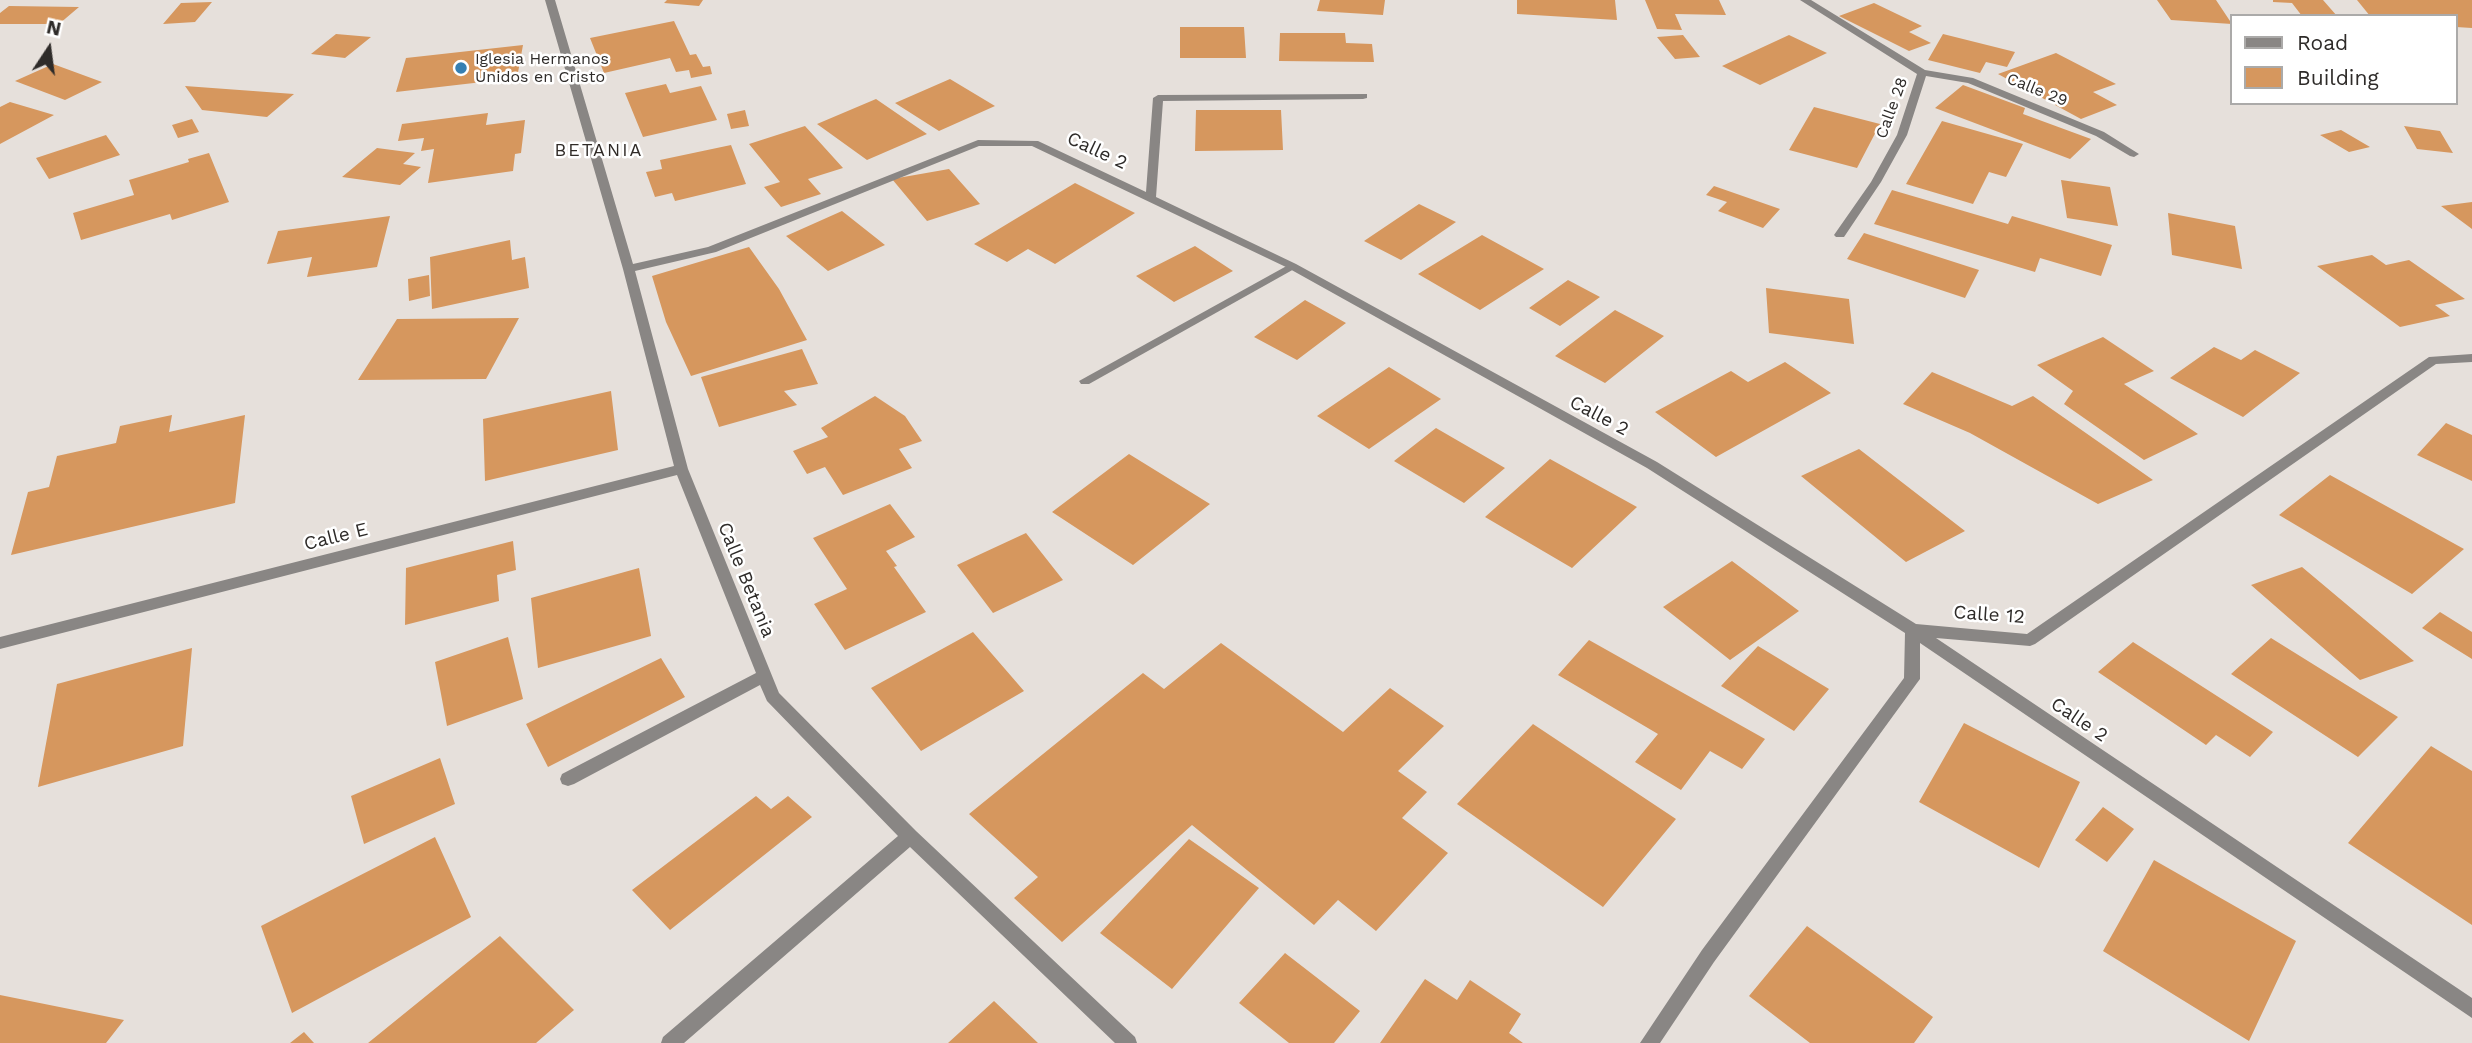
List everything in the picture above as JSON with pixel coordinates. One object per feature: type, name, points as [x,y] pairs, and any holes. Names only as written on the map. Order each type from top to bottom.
[{"type":"street","name":"Calle Betania","points":[[550,0],[629,269],[681,469],[773,697],[910,836],[1128,1043]]},
{"type":"street","name":"Calle 28","points":[[1805,0],[1922,73],[1902,135],[1876,182],[1840,235]]},
{"type":"street","name":"Calle 29","points":[[1922,73],[1970,80],[2100,134],[2134,154]]},
{"type":"street","points":[[1151,197],[1158,98],[1363,96]]},
{"type":"street","name":"Calle 2","points":[[629,269],[712,250],[978,143],[1034,143],[1292,266],[1651,466],[1913,630],[2472,1009]]},
{"type":"street","points":[[1085,381],[1292,266]]},
{"type":"street","name":"Calle 12","points":[[1913,630],[2030,640],[2433,360],[2472,358]]},
{"type":"street","name":"Calle E","points":[[0,643],[681,469]]},
{"type":"street","points":[[1649,1043],[1707,956],[1912,679],[1913,630]]},
{"type":"street","points":[[568,779],[764,676]]},
{"type":"street","points":[[670,1043],[910,836]]},
{"type":"building","points":[[667,0],[703,0],[699,6],[664,3]]},
{"type":"building","points":[[1320,0],[1385,0],[1383,15],[1317,11]]},
{"type":"building","points":[[1517,0],[1615,0],[1617,20],[1517,14]]},
{"type":"building","points":[[1645,0],[1719,0],[1726,15],[1675,14],[1682,30],[1657,29]]},
{"type":"building","points":[[2157,0],[2216,0],[2230,24],[2171,20]]},
{"type":"building","points":[[2323,0],[2335,14],[2300,14],[2292,3],[2273,2]]},
{"type":"building","points":[[2357,0],[2472,0],[2472,28],[2458,27],[2458,14],[2368,14]]},
{"type":"building","points":[[212,2],[195,22],[163,24],[181,3]]},
{"type":"building","points":[[1874,3],[1922,26],[1909,32],[1931,43],[1909,51],[1839,16]]},
{"type":"building","points":[[9,6],[79,7],[59,24],[0,24],[0,13]]},
{"type":"building","points":[[674,21],[690,55],[696,54],[703,67],[710,66],[712,74],[691,78],[689,70],[676,72],[670,58],[604,73],[590,38]]},
{"type":"building","points":[[1180,27],[1244,27],[1246,58],[1180,58]]},
{"type":"building","points":[[1280,33],[1345,33],[1346,43],[1372,44],[1374,62],[1279,61]]},
{"type":"building","points":[[336,34],[371,37],[345,58],[311,54]]},
{"type":"building","points":[[1943,34],[2015,52],[2007,67],[1986,62],[1980,73],[1928,60]]},
{"type":"building","points":[[1683,35],[1700,57],[1675,59],[1657,37]]},
{"type":"building","points":[[1789,35],[1827,53],[1760,85],[1722,66]]},
{"type":"building","name":"Iglesia Hermanos Unidos en Cristo","points":[[523,45],[517,78],[396,92],[406,58]]},
{"type":"building","points":[[2056,53],[2116,84],[2093,92],[2117,105],[2081,119],[1998,74]]},
{"type":"building","points":[[53,64],[102,82],[65,100],[15,81]]},
{"type":"building","points":[[950,79],[995,106],[939,131],[895,103]]},
{"type":"building","points":[[666,84],[670,93],[701,86],[717,120],[643,137],[625,93]]},
{"type":"building","points":[[1963,85],[2025,108],[2023,114],[2091,139],[2070,159],[1935,108]]},
{"type":"building","points":[[185,86],[294,94],[267,117],[202,110]]},
{"type":"building","points":[[876,99],[927,134],[867,160],[817,124]]},
{"type":"building","points":[[10,102],[54,115],[0,144],[0,107]]},
{"type":"building","points":[[1814,107],[1880,124],[1857,168],[1789,150]]},
{"type":"building","points":[[745,110],[749,126],[731,129],[727,114]]},
{"type":"building","points":[[1196,110],[1281,110],[1283,150],[1195,151]]},
{"type":"building","points":[[488,113],[486,125],[525,120],[521,153],[515,154],[513,171],[428,183],[434,149],[421,151],[424,138],[398,141],[402,124]]},
{"type":"building","points":[[192,119],[199,132],[178,138],[172,125]]},
{"type":"building","points":[[1942,121],[2023,144],[2006,177],[1989,172],[1973,204],[1906,184]]},
{"type":"building","points":[[805,126],[843,168],[808,179],[821,194],[781,207],[764,187],[780,182],[749,144]]},
{"type":"building","points":[[2404,126],[2440,131],[2453,153],[2417,149]]},
{"type":"building","points":[[2341,130],[2370,147],[2349,152],[2320,135]]},
{"type":"building","points":[[106,135],[120,155],[49,179],[36,158]]},
{"type":"building","points":[[731,145],[746,184],[675,201],[672,193],[655,197],[646,172],[662,169],[660,160]]},
{"type":"building","points":[[377,148],[415,153],[403,164],[421,167],[400,185],[342,177]]},
{"type":"building","points":[[209,153],[229,202],[172,220],[170,214],[81,240],[73,213],[134,195],[129,180],[189,162],[188,159]]},
{"type":"building","points":[[949,169],[980,204],[927,221],[892,179]]},
{"type":"building","points":[[2061,180],[2110,187],[2118,226],[2067,218]]},
{"type":"building","points":[[1075,183],[1135,213],[1055,264],[1028,249],[1007,262],[974,244]]},
{"type":"building","points":[[1714,186],[1780,209],[1763,228],[1718,211],[1727,202],[1706,195]]},
{"type":"building","points":[[1892,190],[2008,224],[2012,216],[2112,245],[2101,276],[2040,258],[2035,272],[1874,224]]},
{"type":"building","points":[[2472,202],[2472,229],[2441,206]]},
{"type":"building","points":[[1419,204],[1456,222],[1401,260],[1364,241]]},
{"type":"building","points":[[842,211],[885,245],[828,271],[786,236]]},
{"type":"building","points":[[2168,213],[2235,226],[2242,269],[2172,255]]},
{"type":"building","points":[[390,216],[377,267],[307,277],[312,257],[267,264],[278,231]]},
{"type":"building","points":[[1864,233],[1979,270],[1965,298],[1847,259]]},
{"type":"building","points":[[1482,235],[1544,269],[1480,310],[1418,274]]},
{"type":"building","points":[[510,240],[512,260],[525,257],[529,288],[432,309],[430,257]]},
{"type":"building","points":[[1195,246],[1233,271],[1174,302],[1136,276]]},
{"type":"building","points":[[749,247],[779,289],[807,340],[691,376],[666,322],[652,276]]},
{"type":"building","points":[[2372,255],[2386,265],[2409,260],[2465,299],[2435,305],[2450,316],[2400,327],[2317,266]]},
{"type":"building","points":[[429,275],[430,296],[409,301],[408,279]]},
{"type":"building","points":[[1568,280],[1600,297],[1560,326],[1529,308]]},
{"type":"building","points":[[1766,288],[1849,299],[1854,344],[1769,333]]},
{"type":"building","points":[[1305,300],[1346,323],[1297,360],[1254,337]]},
{"type":"building","points":[[1615,310],[1664,336],[1605,383],[1555,356]]},
{"type":"building","points":[[519,318],[486,379],[358,380],[397,319]]},
{"type":"building","points":[[2103,337],[2154,371],[2124,384],[2198,434],[2144,460],[2064,404],[2073,391],[2037,365]]},
{"type":"building","points":[[2214,347],[2241,360],[2255,350],[2300,373],[2243,417],[2170,378]]},
{"type":"building","points":[[802,349],[818,384],[784,391],[797,405],[719,427],[701,377]]},
{"type":"building","points":[[1785,362],[1831,393],[1716,457],[1655,412],[1731,371],[1748,382]]},
{"type":"building","points":[[1389,367],[1441,399],[1369,449],[1317,416]]},
{"type":"building","points":[[1932,372],[2012,406],[2033,396],[2153,480],[2098,504],[1970,433],[1903,404]]},
{"type":"building","points":[[611,391],[618,450],[485,481],[483,419]]},
{"type":"building","points":[[875,396],[905,416],[922,441],[899,449],[912,468],[843,495],[825,467],[807,474],[793,451],[828,437],[821,428]]},
{"type":"building","points":[[172,415],[169,432],[245,415],[235,503],[11,555],[28,492],[49,487],[57,456],[116,443],[120,426]]},
{"type":"building","points":[[2446,423],[2472,435],[2472,481],[2417,455]]},
{"type":"building","points":[[1436,428],[1505,468],[1464,503],[1394,461]]},
{"type":"building","points":[[1859,449],[1965,531],[1906,562],[1801,476]]},
{"type":"building","points":[[1129,454],[1210,504],[1133,565],[1052,512]]},
{"type":"building","points":[[1550,459],[1637,507],[1572,568],[1485,517]]},
{"type":"building","points":[[2330,475],[2464,549],[2412,594],[2279,515]]},
{"type":"building","points":[[890,504],[915,537],[886,551],[926,612],[845,650],[814,604],[847,589],[813,538]]},
{"type":"building","points":[[1026,533],[1063,580],[993,613],[957,565]]},
{"type":"building","points":[[513,541],[516,570],[497,575],[499,601],[405,625],[406,568]]},
{"type":"building","points":[[1732,561],[1799,611],[1730,660],[1663,607]]},
{"type":"building","points":[[2302,567],[2414,661],[2360,680],[2251,585]]},
{"type":"building","points":[[639,568],[651,636],[538,668],[531,598]]},
{"type":"building","points":[[2440,612],[2472,632],[2472,659],[2422,628]]},
{"type":"building","points":[[973,632],[1024,691],[921,751],[871,688]]},
{"type":"building","points":[[508,637],[523,699],[447,726],[435,662]]},
{"type":"building","points":[[2271,638],[2398,717],[2358,757],[2231,674]]},
{"type":"building","points":[[1589,640],[1765,739],[1742,769],[1710,751],[1681,790],[1635,762],[1658,734],[1558,675]]},
{"type":"building","points":[[2133,642],[2273,732],[2250,757],[2216,735],[2206,745],[2098,672]]},
{"type":"building","points":[[1221,643],[1343,732],[1390,688],[1444,726],[1398,771],[1427,792],[1402,818],[1448,853],[1376,931],[1338,900],[1314,925],[1192,825],[1062,942],[1014,898],[1038,877],[969,814],[1143,673],[1164,689]]},
{"type":"building","points":[[1758,646],[1829,689],[1794,731],[1721,686]]},
{"type":"building","points":[[192,648],[183,746],[38,787],[57,684]]},
{"type":"building","points":[[661,658],[685,697],[548,767],[526,724]]},
{"type":"building","points":[[1964,723],[2080,782],[2039,868],[1919,802]]},
{"type":"building","points":[[1533,724],[1676,819],[1603,907],[1457,804]]},
{"type":"building","points":[[2431,746],[2472,771],[2472,925],[2348,843]]},
{"type":"building","points":[[440,758],[455,804],[364,844],[351,796]]},
{"type":"building","points":[[756,796],[771,809],[788,796],[812,817],[670,930],[632,890]]},
{"type":"building","points":[[2103,807],[2134,829],[2107,862],[2075,840]]},
{"type":"building","points":[[435,837],[471,917],[292,1013],[261,926]]},
{"type":"building","points":[[1189,839],[1259,888],[1172,989],[1100,933]]},
{"type":"building","points":[[2154,860],[2296,941],[2249,1041],[2103,951]]},
{"type":"building","points":[[1807,926],[1933,1017],[1914,1043],[1810,1043],[1749,996]]},
{"type":"building","points":[[500,936],[574,1010],[536,1043],[368,1043]]},
{"type":"building","points":[[1285,953],[1360,1011],[1334,1043],[1289,1043],[1239,1003]]},
{"type":"building","points":[[1425,979],[1457,1000],[1470,980],[1521,1014],[1509,1033],[1523,1043],[1380,1043]]},
{"type":"building","points":[[0,995],[124,1020],[106,1043],[0,1043]]},
{"type":"building","points":[[994,1001],[1038,1043],[948,1043]]},
{"type":"building","points":[[304,1032],[314,1043],[290,1043]]},
{"type":"place","name":"Iglesia Hermanos Unidos en Cristo","points":[[461,68]]},
{"type":"district","name":"BETANIA","points":[[599,151]]}]
